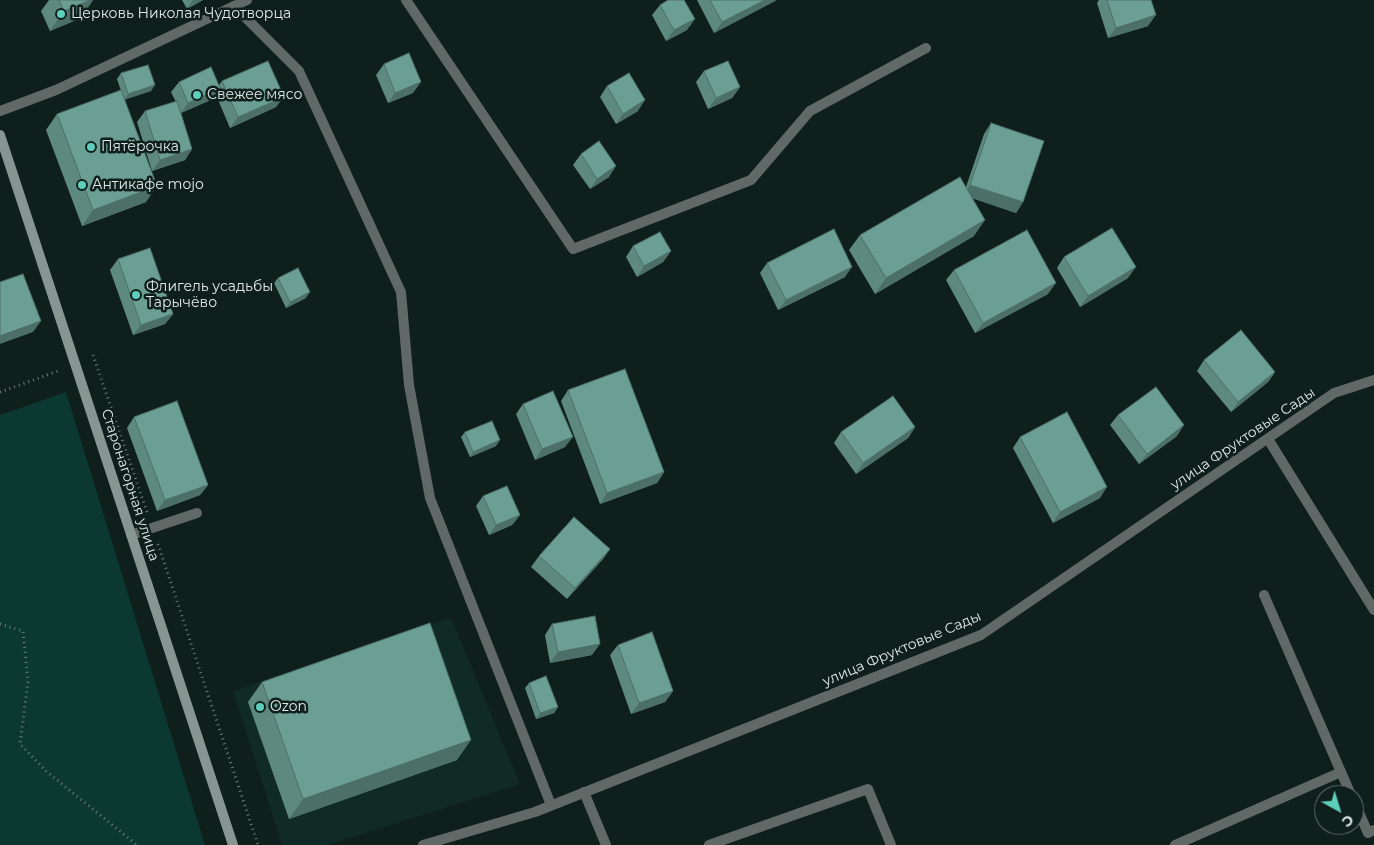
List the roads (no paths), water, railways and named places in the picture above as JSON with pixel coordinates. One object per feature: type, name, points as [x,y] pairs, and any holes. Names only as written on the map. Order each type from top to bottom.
[{"type":"main road","name":"Старонагорная улица","points":[[0,135],[233,845]]},
{"type":"street","points":[[0,112],[56,90],[247,0]]},
{"type":"street","points":[[406,0],[573,249],[751,180],[810,112],[926,48]]},
{"type":"street","points":[[234,6],[299,71],[401,292],[409,385],[430,498],[551,805]]},
{"type":"street","name":"улица Фруктовые Сады","points":[[423,845],[535,812],[981,635],[1334,393],[1374,380]]},
{"type":"street","points":[[1268,439],[1374,610]]},
{"type":"street","points":[[132,535],[197,514]]},
{"type":"street","points":[[1264,595],[1347,785]]},
{"type":"street","points":[[1175,845],[1341,772]]},
{"type":"street","points":[[709,845],[868,789],[891,845]]},
{"type":"street","points":[[584,792],[606,845]]},
{"type":"street","points":[[1364,824],[1368,833],[1374,830]]},
{"type":"place","name":"Церковь Николая Чудотворца","points":[[61,14]]},
{"type":"place","name":"Свежее мясо","points":[[197,95]]},
{"type":"place","name":"Пятёрочка","points":[[91,147]]},
{"type":"place","name":"Антикафе mojo","points":[[82,185]]},
{"type":"place","name":"Флигель усадьбы Тарычёво","points":[[136,295]]},
{"type":"place","name":"Ozon","points":[[260,707]]}]
